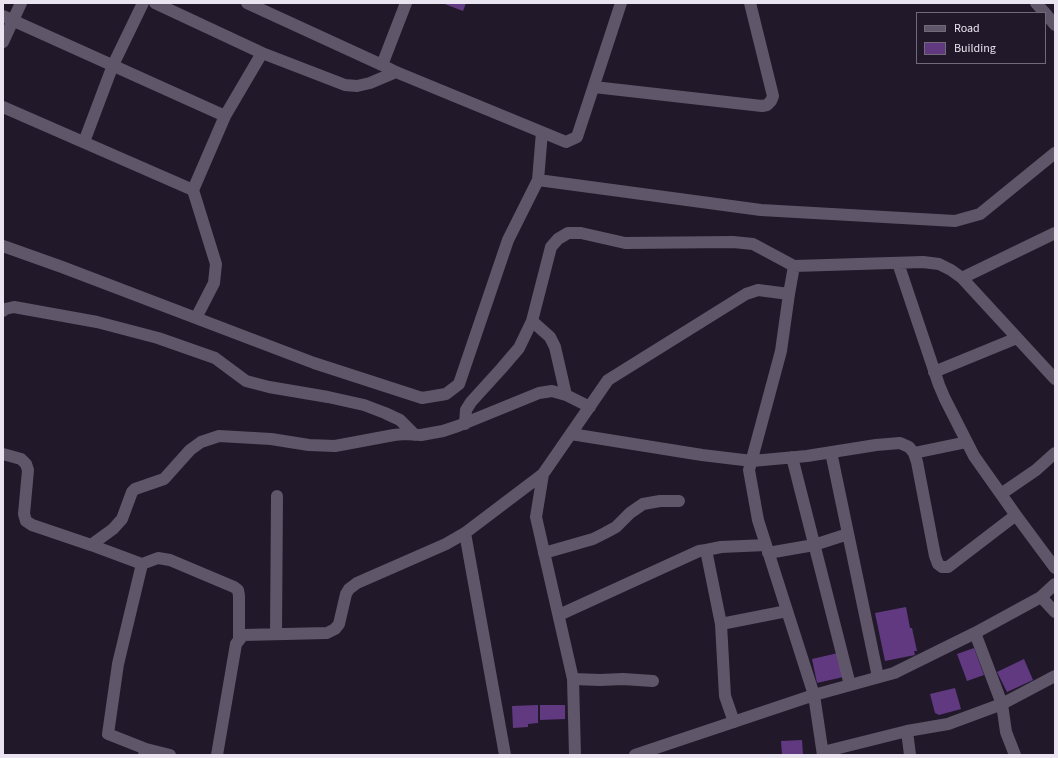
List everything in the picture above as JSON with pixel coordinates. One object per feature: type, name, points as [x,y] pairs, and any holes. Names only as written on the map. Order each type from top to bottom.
[{"type":"street","points":[[3,42],[8,18],[20,3]]},
{"type":"street","points":[[84,142],[113,65],[143,3]]},
{"type":"street","points":[[155,3],[262,53],[345,85],[357,86],[370,83],[396,72]]},
{"type":"street","points":[[247,3],[396,72],[566,142],[577,136],[621,3]]},
{"type":"street","points":[[382,65],[406,3]]},
{"type":"street","points":[[594,87],[762,106],[767,105],[773,96],[750,3]]},
{"type":"street","points":[[1036,3],[1044,12]]},
{"type":"street","points":[[1046,14],[1055,25]]},
{"type":"street","points":[[8,18],[225,116]]},
{"type":"street","points":[[196,318],[214,283],[216,264],[193,190],[225,116],[262,53]]},
{"type":"street","points":[[3,107],[193,190]]},
{"type":"street","points":[[3,246],[314,363],[422,398],[446,394],[459,384],[508,240],[538,180],[542,132]]},
{"type":"street","points":[[538,180],[761,210],[955,221],[980,214],[1055,153]]},
{"type":"street","points":[[962,278],[1055,232]]},
{"type":"street","points":[[465,424],[468,405],[502,369],[518,348],[532,321],[551,247],[568,233],[581,233],[625,243],[733,242],[753,244],[794,266],[923,262],[939,264],[962,278],[1017,338],[1052,372]]},
{"type":"street","points":[[898,263],[934,372],[945,399],[974,456],[1055,568]]},
{"type":"street","points":[[794,266],[781,351],[749,470],[758,520],[814,694],[823,754],[907,731],[948,724],[1002,704],[1055,676]]},
{"type":"street","points":[[217,755],[236,644],[243,635],[327,633],[335,629],[339,624],[346,594],[349,589],[357,583],[446,544],[465,533],[543,474],[608,380],[746,294],[758,290],[789,294]]},
{"type":"street","points":[[3,311],[14,307],[96,322],[158,338],[215,358],[246,381],[269,387],[328,397],[386,413],[400,420],[415,435]]},
{"type":"street","points":[[532,321],[550,337],[555,347],[566,395]]},
{"type":"street","points":[[934,372],[1017,338]]},
{"type":"street","points":[[91,545],[122,519],[132,492],[135,489],[164,479],[190,450],[201,442],[219,436],[271,439],[309,445],[335,446],[394,435],[421,435],[443,431],[465,424],[539,393],[552,391],[566,395],[590,407]]},
{"type":"street","points":[[570,434],[702,455],[752,461],[900,443],[909,447],[914,453],[935,556],[938,564],[942,567],[948,567],[1012,518],[1015,514]]},
{"type":"street","points":[[914,453],[967,442]]},
{"type":"street","points":[[831,452],[878,678]]},
{"type":"street","points":[[1001,494],[1036,470],[1055,453]]},
{"type":"street","points":[[3,454],[21,459],[26,464],[28,470],[24,514],[26,520],[32,526],[91,545],[142,564],[158,558],[170,560],[234,587],[238,590],[239,596],[239,639]]},
{"type":"street","points":[[792,457],[850,685]]},
{"type":"street","points":[[543,474],[536,517],[573,679],[575,755]]},
{"type":"street","points":[[276,634],[277,496]]},
{"type":"street","points":[[544,553],[605,533],[616,527],[630,513],[643,504],[660,501],[679,501]]},
{"type":"street","points":[[465,533],[505,755]]},
{"type":"street","points":[[559,615],[699,551],[721,547],[767,549],[814,545],[848,534]]},
{"type":"street","points":[[706,550],[721,624],[725,696],[734,722]]},
{"type":"street","points":[[142,564],[118,664],[108,734],[145,752],[170,755]]},
{"type":"street","points":[[635,755],[814,694],[894,673],[975,633],[1041,597],[1055,584]]},
{"type":"street","points":[[1041,597],[1055,612]]},
{"type":"street","points":[[721,624],[787,611]]},
{"type":"street","points":[[975,633],[1002,704],[1006,732],[1015,755]]},
{"type":"street","points":[[573,679],[623,679],[653,681]]},
{"type":"street","points":[[907,731],[910,755]]},
{"type":"building","points":[[442,3],[466,3],[463,11]]},
{"type":"building","points":[[906,607],[910,628],[912,628],[917,651],[914,651],[915,655],[885,661],[875,613]]},
{"type":"building","points":[[974,648],[984,675],[967,681],[957,654]]},
{"type":"building","points":[[838,653],[843,677],[817,683],[812,659]]},
{"type":"building","points":[[1024,659],[1033,680],[1007,692],[997,672]]},
{"type":"building","points":[[955,688],[961,709],[939,715],[935,713],[930,694]]},
{"type":"building","points":[[538,705],[538,723],[528,724],[528,727],[513,728],[512,706]]},
{"type":"building","points":[[540,705],[565,705],[565,719],[540,720]]},
{"type":"building","points":[[802,740],[803,755],[782,755],[781,741]]}]
